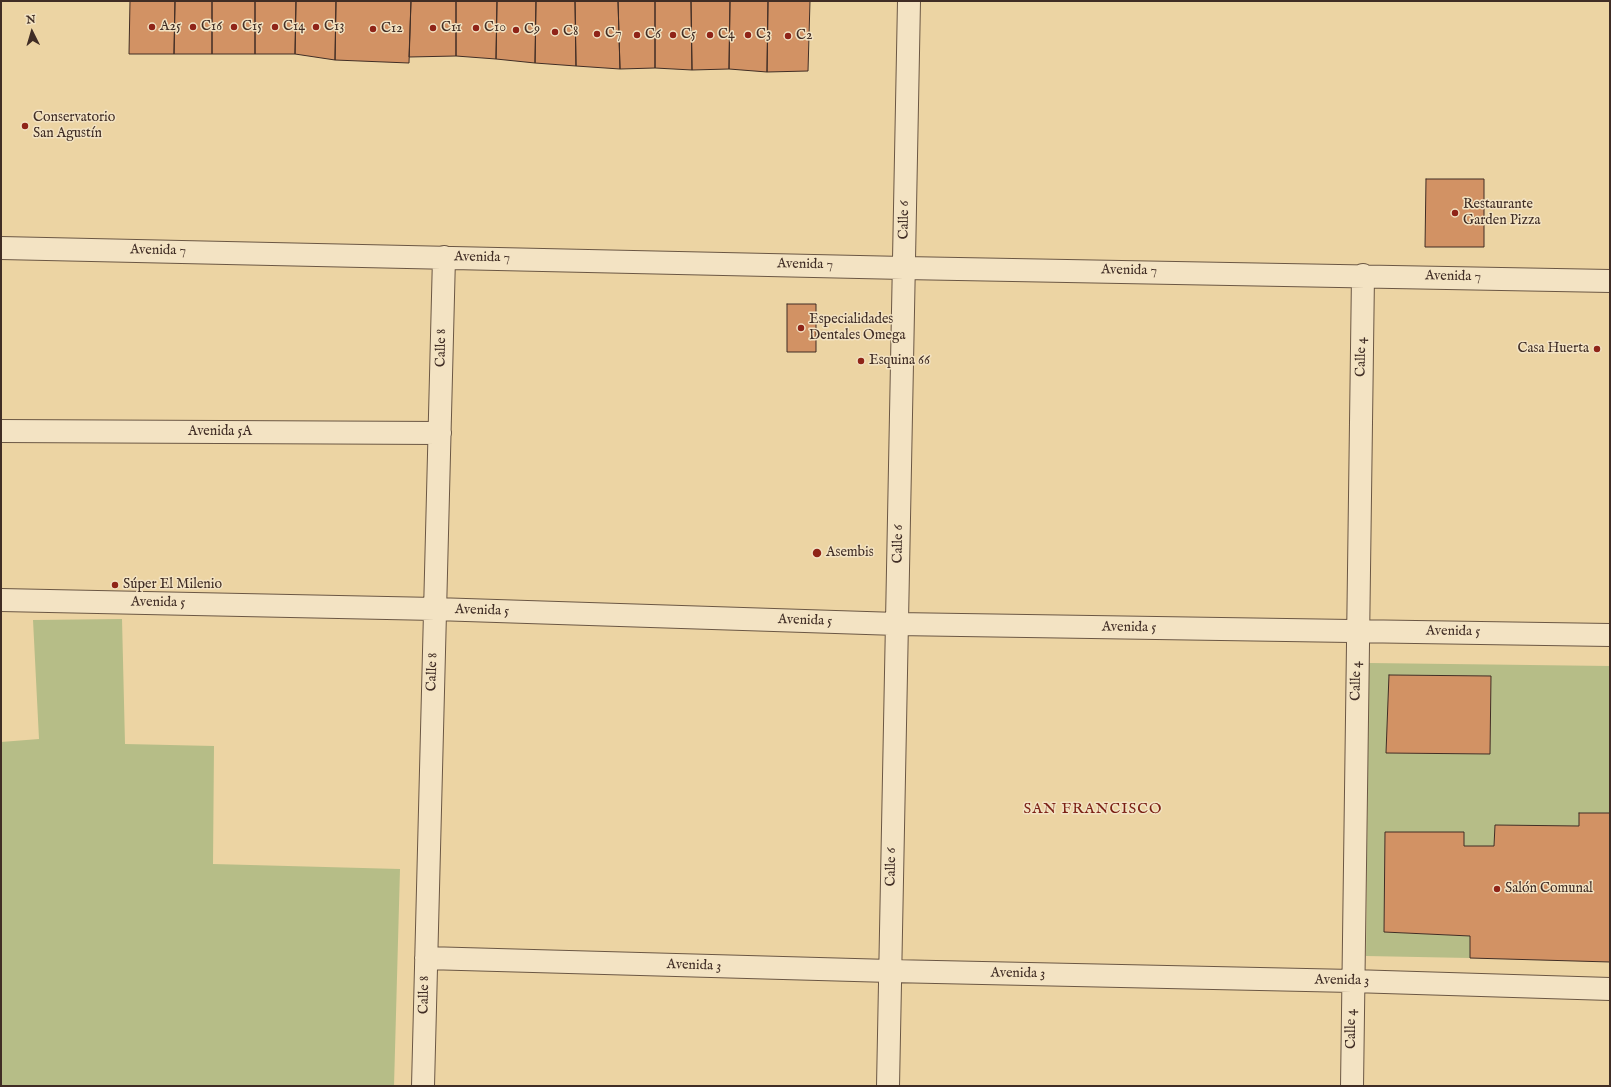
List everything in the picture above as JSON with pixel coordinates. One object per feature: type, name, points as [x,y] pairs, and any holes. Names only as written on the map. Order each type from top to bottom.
[{"type":"street","name":"Calle 6","points":[[888,1086],[909,1]]},
{"type":"street","name":"Avenida 7","points":[[1,248],[904,268],[1363,275],[1610,281]]},
{"type":"street","name":"Calle 8","points":[[423,1086],[444,257]]},
{"type":"street","name":"Calle 4","points":[[1352,1086],[1352,981],[1363,275]]},
{"type":"street","name":"Avenida 5A","points":[[1,431],[440,433]]},
{"type":"street","name":"Avenida 5","points":[[1,600],[435,609],[897,624],[1610,635]]},
{"type":"street","name":"Avenida 3","points":[[426,958],[890,971],[1352,981],[1610,989]]},
{"type":"green space","points":[[122,619],[125,744],[214,746],[213,864],[400,869],[394,1086],[1,1086],[1,742],[39,739],[33,620]]},
{"type":"green space","points":[[1369,663],[1610,666],[1610,813],[1580,813],[1579,826],[1495,825],[1494,846],[1464,846],[1464,832],[1385,832],[1384,932],[1470,936],[1470,958],[1366,956]],"holes":[[[1390,675],[1491,676],[1490,754],[1386,753]]]},
{"type":"building","name":"A25","points":[[130,1],[175,1],[174,54],[129,54]]},
{"type":"building","name":"C16","points":[[175,1],[212,1],[212,54],[174,54]]},
{"type":"building","name":"C15","points":[[212,1],[255,1],[255,54],[212,54]]},
{"type":"building","name":"C14","points":[[255,1],[296,1],[295,54],[255,54]]},
{"type":"building","name":"C13","points":[[296,1],[336,1],[335,60],[295,54]]},
{"type":"building","name":"C12","points":[[336,1],[411,1],[409,63],[335,60]]},
{"type":"building","name":"C11","points":[[411,1],[456,1],[456,56],[409,57]]},
{"type":"building","name":"C10","points":[[456,1],[497,1],[496,59],[456,56]]},
{"type":"building","name":"C9","points":[[497,1],[536,1],[535,63],[496,59]]},
{"type":"building","name":"C8","points":[[536,1],[575,1],[576,66],[535,63]]},
{"type":"building","name":"C7","points":[[575,1],[618,1],[620,69],[576,66]]},
{"type":"building","name":"C6","points":[[618,1],[655,1],[655,68],[620,69]]},
{"type":"building","name":"C5","points":[[655,1],[691,1],[692,70],[655,68]]},
{"type":"building","name":"C4","points":[[691,1],[730,1],[729,69],[692,70]]},
{"type":"building","name":"C3","points":[[730,1],[768,1],[767,72],[729,69]]},
{"type":"building","name":"C2","points":[[768,1],[810,1],[808,71],[767,72]]},
{"type":"building","name":"Restaurante Garden Pizza","points":[[1426,179],[1484,179],[1484,247],[1425,247]]},
{"type":"building","name":"Especialidades Dentales Omega","points":[[787,304],[816,304],[816,352],[787,352]]},
{"type":"building","points":[[1389,675],[1491,676],[1490,754],[1386,753]]},
{"type":"building","name":"Salón Comunal","points":[[1579,813],[1610,813],[1610,962],[1470,958],[1470,936],[1384,932],[1385,832],[1464,832],[1464,846],[1494,846],[1495,825],[1579,826]]},
{"type":"place","name":"A25","points":[[152,27]]},
{"type":"place","name":"C16","points":[[193,27]]},
{"type":"place","name":"C15","points":[[234,27]]},
{"type":"place","name":"C14","points":[[275,27]]},
{"type":"place","name":"C13","points":[[316,27]]},
{"type":"place","name":"C11","points":[[433,28]]},
{"type":"place","name":"C10","points":[[476,28]]},
{"type":"place","name":"C12","points":[[373,29]]},
{"type":"place","name":"C9","points":[[516,30]]},
{"type":"place","name":"C8","points":[[555,32]]},
{"type":"place","name":"C7","points":[[597,34]]},
{"type":"place","name":"C6","points":[[637,35]]},
{"type":"place","name":"C5","points":[[673,35]]},
{"type":"place","name":"C4","points":[[710,35]]},
{"type":"place","name":"C3","points":[[748,35]]},
{"type":"place","name":"C2","points":[[788,36]]},
{"type":"place","name":"Conservatorio San Agustín","points":[[25,126]]},
{"type":"place","name":"Restaurante Garden Pizza","points":[[1455,213]]},
{"type":"place","name":"Especialidades Dentales Omega","points":[[801,328]]},
{"type":"place","name":"Casa Huerta","points":[[1597,349]]},
{"type":"place","name":"Esquina 66","points":[[861,361]]},
{"type":"place","name":"Asembis","points":[[817,553]]},
{"type":"place","name":"Súper El Milenio","points":[[115,585]]},
{"type":"place","name":"Salón Comunal","points":[[1497,889]]},
{"type":"district","name":"SAN FRANCISCO","points":[[1093,810]]}]
